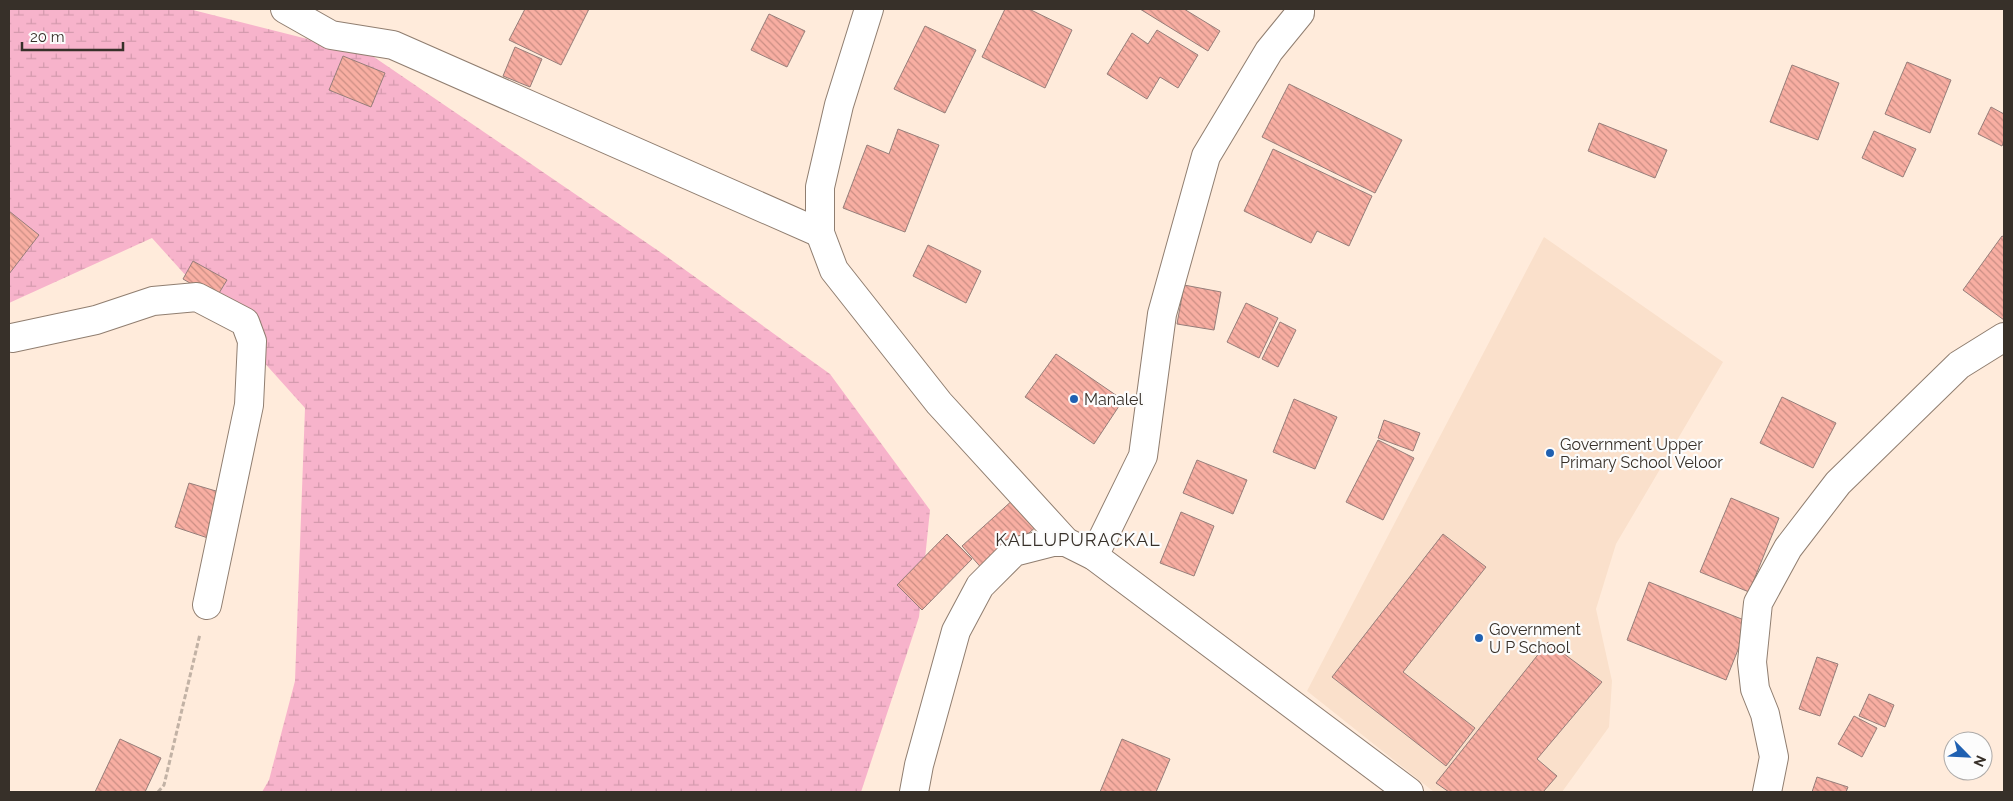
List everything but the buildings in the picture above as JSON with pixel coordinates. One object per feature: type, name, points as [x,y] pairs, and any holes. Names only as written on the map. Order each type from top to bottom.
[{"type":"street","points":[[285,9],[331,35],[393,45],[820,233]]},
{"type":"street","points":[[869,9],[839,106],[820,187],[820,233],[834,270],[939,403],[1066,542],[1094,556],[1409,792]]},
{"type":"street","points":[[1094,556],[1143,456],[1162,314],[1206,156],[1269,51],[1300,13],[1300,9]]},
{"type":"street","points":[[12,338],[96,320],[154,301],[197,297],[245,322],[252,341],[249,405],[207,605]]},
{"type":"street","points":[[1767,792],[1774,757],[1765,714],[1755,689],[1752,662],[1758,603],[1788,548],[1838,483],[1959,365],[2004,337]]},
{"type":"street","points":[[914,792],[919,765],[956,631],[980,586],[1014,552],[1054,542],[1066,542]]},
{"type":"path","points":[[158,792],[164,785],[207,605]]},
{"type":"shaded area","name":"Government Upper Primary School Veloor","points":[[1544,237],[1723,362],[1616,544],[1596,609],[1612,681],[1609,727],[1562,792],[1434,792],[1307,691]]},
{"type":"green space","points":[[9,9],[189,9],[371,55],[663,254],[830,374],[930,510],[919,617],[861,792],[262,792],[269,780],[295,681],[305,408],[152,238],[9,303]]},
{"type":"place","name":"Manalel","points":[[1074,399]]},
{"type":"place","name":"Government Upper Primary School Veloor","points":[[1550,453]]},
{"type":"place","name":"Government U P School","points":[[1479,638]]},
{"type":"district","name":"KALLUPURACKAL","points":[[1078,540]]}]
